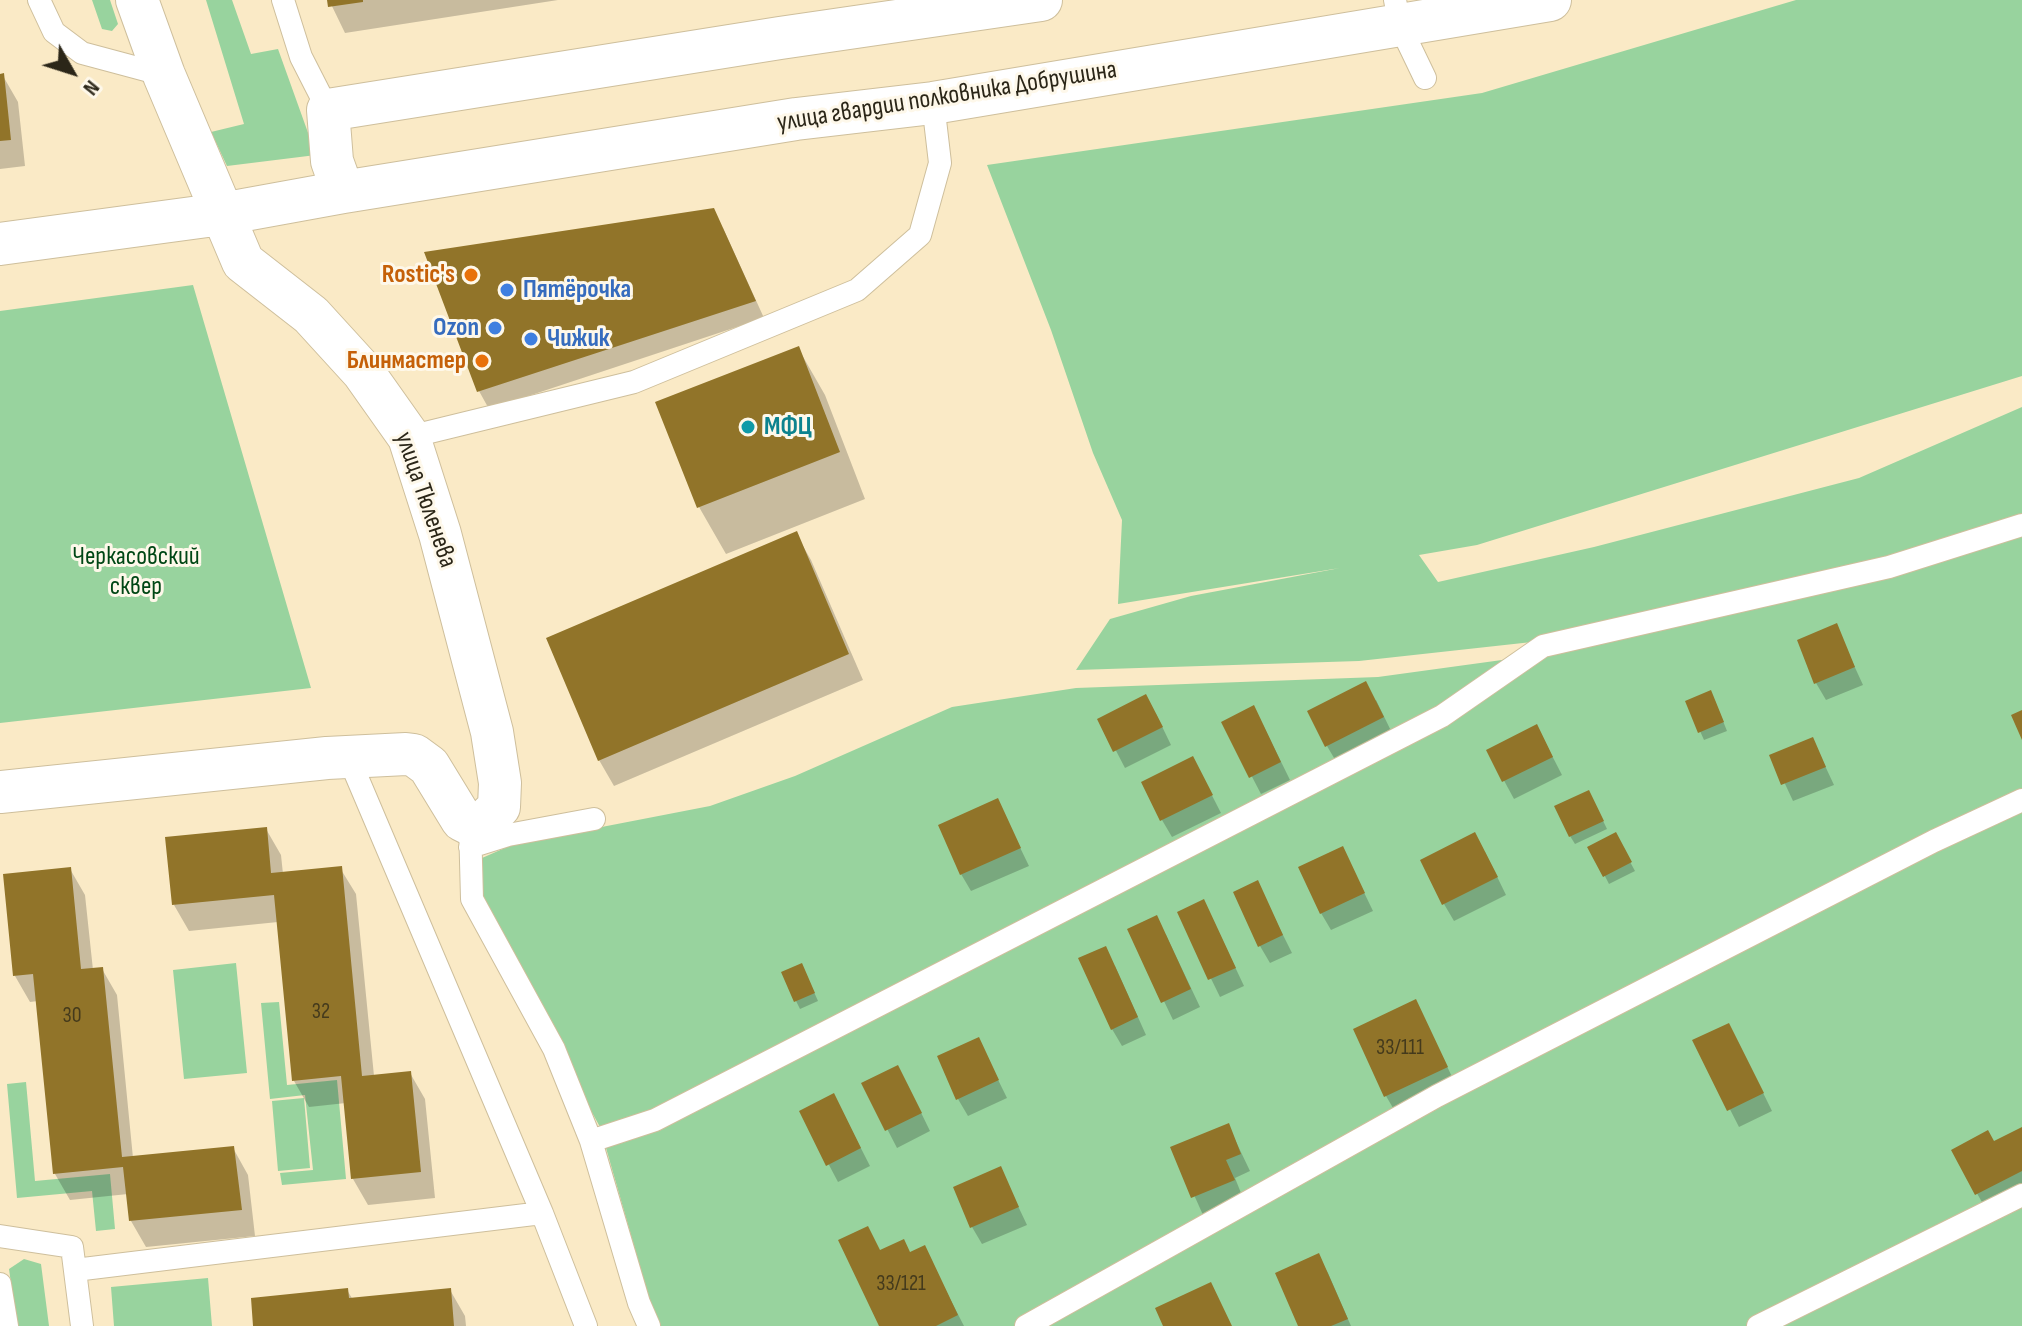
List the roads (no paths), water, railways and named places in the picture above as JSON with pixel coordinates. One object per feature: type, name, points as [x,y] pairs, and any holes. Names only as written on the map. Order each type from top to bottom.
[{"type":"street","name":"улица Тюленева","points":[[137,0],[164,75],[243,262],[311,315],[363,372],[409,437],[440,534],[492,732],[500,783],[499,807],[469,836]]},
{"type":"street","points":[[343,192],[332,161],[328,110],[765,40],[1041,0]]},
{"type":"street","name":"улица гвардии полковника Добрушина","points":[[0,244],[222,214],[796,119],[933,103],[1397,13],[1550,0]]},
{"type":"street","points":[[0,792],[348,756],[414,755],[429,766],[469,836]]},
{"type":"lane","points":[[39,0],[54,32],[82,53],[164,75]]},
{"type":"lane","points":[[283,0],[301,57],[328,110]]},
{"type":"lane","points":[[1397,13],[1425,78]]},
{"type":"lane","points":[[409,437],[634,382],[857,290],[920,235],[940,163],[933,103]]},
{"type":"lane","points":[[591,1141],[655,1120],[1442,716],[1543,646],[1889,567],[2022,525]]},
{"type":"lane","points":[[348,756],[542,1213],[586,1326]]},
{"type":"lane","points":[[1026,1326],[1437,1096],[1921,848],[2022,800]]},
{"type":"lane","points":[[594,819],[508,835],[469,836],[472,899],[554,1049],[591,1141],[639,1303],[649,1326]]},
{"type":"lane","points":[[1758,1326],[2022,1195]]},
{"type":"lane","points":[[75,1270],[542,1213]]},
{"type":"lane","points":[[0,1236],[72,1247],[82,1326]]},
{"type":"lane","points":[[0,1284],[7,1326]]},
{"type":"place","name":"Rostic's","points":[[471,275]]},
{"type":"place","name":"Пятёрочка","points":[[507,290]]},
{"type":"place","name":"Ozon","points":[[495,328]]},
{"type":"place","name":"Чижик","points":[[531,339]]},
{"type":"place","name":"Блинмастер","points":[[482,361]]},
{"type":"place","name":"МФЦ","points":[[748,427]]},
{"type":"park label","name":"Черкасовский сквер","points":[[136,572]]}]
